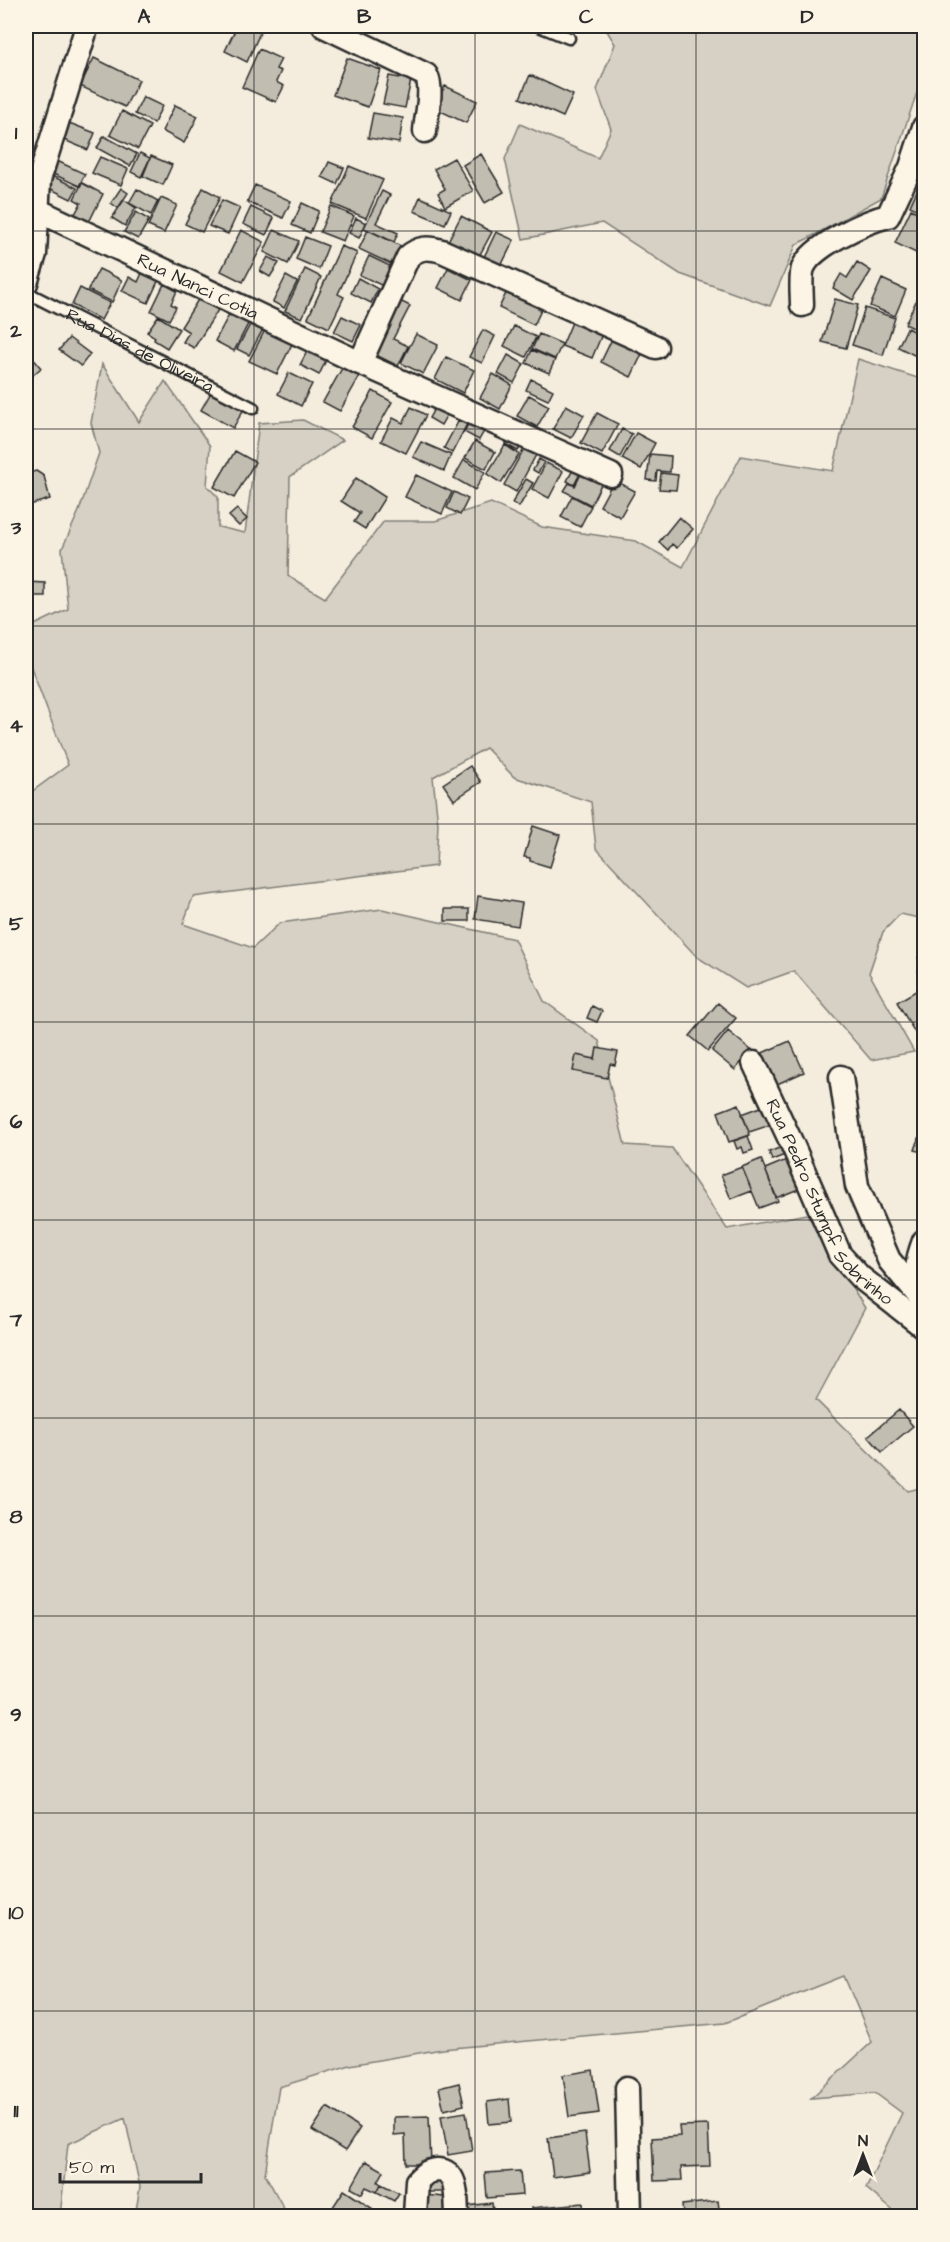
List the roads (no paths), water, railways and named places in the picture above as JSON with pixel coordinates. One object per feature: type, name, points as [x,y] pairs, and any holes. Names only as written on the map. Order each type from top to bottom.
[{"type":"street","points":[[26,283],[35,254],[39,180],[87,26]]},
{"type":"street","points":[[324,26],[426,75],[429,88],[425,131]]},
{"type":"street","points":[[802,305],[803,268],[818,249],[872,220],[888,216],[911,167],[924,127]]},
{"type":"street","name":"Rua Nanci Cotia","points":[[37,210],[360,363],[611,475]]},
{"type":"street","points":[[360,363],[408,257],[417,249],[431,248],[656,347]]},
{"type":"street","name":"Rua Pedro Stumpf Sobrinho","points":[[754,1063],[794,1146],[840,1255],[860,1277],[924,1327]]},
{"type":"street","points":[[842,1077],[857,1186],[889,1260],[924,1302]]},
{"type":"street","points":[[924,1241],[917,1262],[924,1283]]},
{"type":"street","points":[[627,2088],[630,2217]]},
{"type":"street","points":[[415,2212],[417,2181],[427,2172],[441,2170],[452,2176],[457,2217]]},
{"type":"lane","points":[[539,26],[569,38]]},
{"type":"lane","name":"Rua Dias de Oliveira","points":[[26,292],[253,408]]}]
